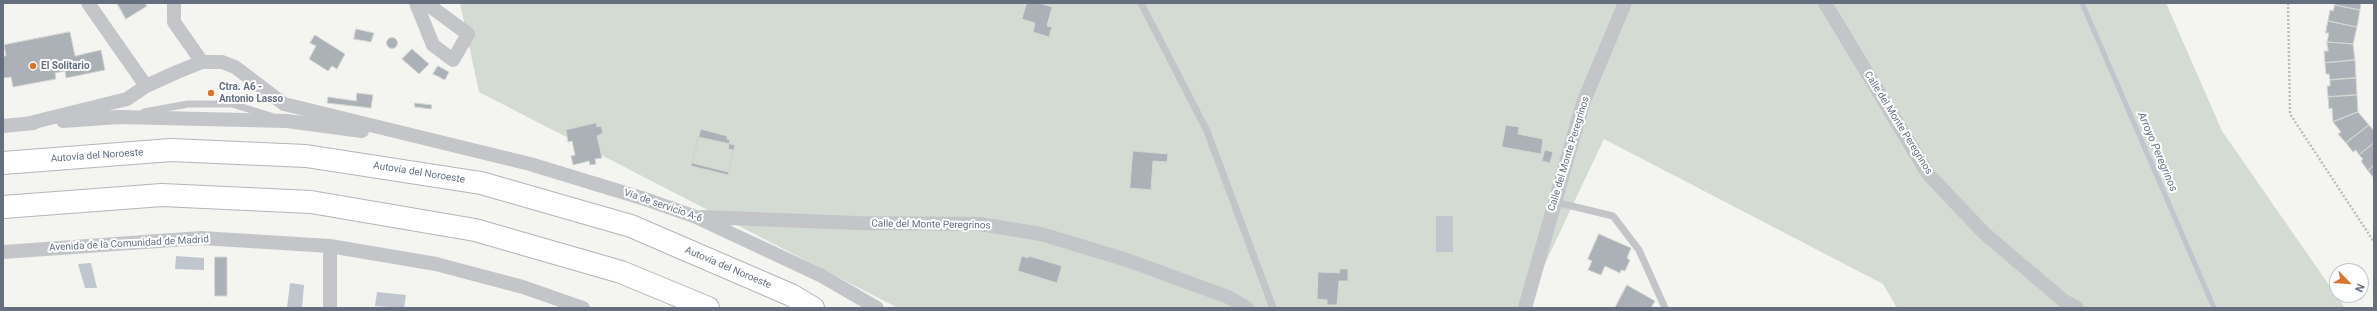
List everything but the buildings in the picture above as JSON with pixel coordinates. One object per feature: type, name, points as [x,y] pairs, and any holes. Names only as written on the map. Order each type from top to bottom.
[{"type":"highway","name":"Autovía del Noroeste","points":[[3,163],[171,150],[306,156],[481,183],[631,226],[791,295],[813,308]]},
{"type":"highway","points":[[3,207],[162,195],[311,202],[475,230],[621,272],[708,308]]},
{"type":"street","points":[[88,3],[146,86]]},
{"type":"street","points":[[174,3],[174,22],[202,62]]},
{"type":"street","points":[[416,3],[433,44],[453,60],[468,34],[426,3]]},
{"type":"street","name":"Calle del Monte Peregrinos","points":[[1525,308],[1583,103],[1625,3]]},
{"type":"street","name":"Calle del Monte Peregrinos","points":[[1825,3],[1928,174],[1984,234],[2064,301],[2077,308]]},
{"type":"street","points":[[26,124],[127,99],[146,86],[202,62],[222,62],[235,66],[284,104],[435,140]]},
{"type":"street","points":[[3,126],[119,117],[287,121],[435,140]]},
{"type":"street","name":"Vía de servicio A-6","points":[[435,140],[530,164],[645,199],[696,217],[822,276],[877,308]]},
{"type":"street","name":"Calle del Monte Peregrinos","points":[[696,217],[857,223],[980,224],[1041,234],[1127,260],[1228,297],[1247,308]]},
{"type":"street","name":"Avenida de la Comunidad de Madrid","points":[[3,252],[201,238],[330,246],[436,264],[522,288],[583,308]]},
{"type":"street","points":[[330,246],[330,308]]},
{"type":"lane","points":[[1141,3],[1207,130],[1273,308]]},
{"type":"lane","points":[[1555,202],[1613,216],[1639,250],[1663,307]]},
{"type":"path","points":[[2288,3],[2290,114],[2374,242]]},
{"type":"shaded area","points":[[460,3],[2166,3],[2222,131],[2329,285],[2329,303],[2342,303],[2345,308],[1897,308],[1883,284],[1604,139],[1524,308],[898,308],[479,92]]},
{"type":"shaded area","points":[[1436,216],[1453,216],[1453,252],[1436,252]]},
{"type":"shaded area","points":[[176,256],[204,258],[204,270],[175,269]]},
{"type":"shaded area","points":[[91,263],[97,288],[85,288],[78,264]]},
{"type":"shaded area","points":[[290,283],[304,285],[302,308],[287,308]]},
{"type":"shaded area","points":[[377,292],[406,295],[404,308],[375,306]]},
{"type":"waterway","name":"Arroyo Peregrinos","points":[[2082,3],[2214,308]]},
{"type":"place","name":"El Solitario","points":[[33,66]]},
{"type":"place","name":"Ctra. A6 - Antonio Lasso","points":[[211,93]]}]
